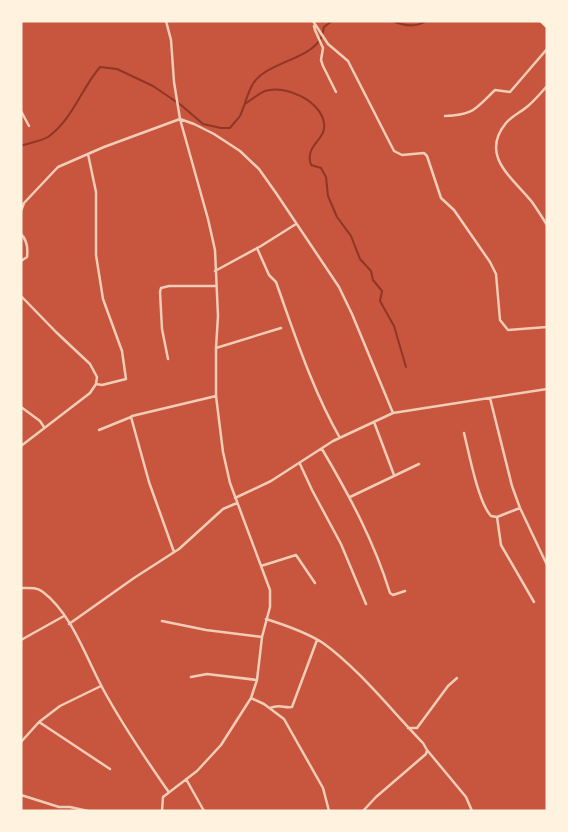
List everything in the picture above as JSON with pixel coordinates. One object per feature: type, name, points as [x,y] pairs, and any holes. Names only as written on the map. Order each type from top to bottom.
[{"type":"highway","points":[[542,21],[547,26]]},
{"type":"street","points":[[162,811],[163,796],[197,771],[221,745],[251,698],[257,680],[262,637],[270,607],[270,590],[235,498],[223,452],[216,396],[218,316],[215,250],[212,232],[180,119],[174,82],[171,40],[166,21]]},
{"type":"street","points":[[314,23],[328,44],[348,61],[394,151],[402,155],[424,153],[427,156],[441,198],[454,210],[490,262],[496,274],[499,311],[504,326],[508,330],[547,327]]},
{"type":"street","points":[[314,23],[322,48],[321,60],[336,92]]},
{"type":"street","points":[[445,116],[464,115],[472,111],[495,90],[510,92],[547,49]]},
{"type":"street","points":[[547,86],[528,106],[510,118],[504,125],[496,154],[503,170],[532,201],[547,224]]},
{"type":"street","points":[[21,111],[29,126]]},
{"type":"street","points":[[21,211],[23,203],[58,167],[180,119],[218,137],[251,161],[276,192],[339,287],[393,413]]},
{"type":"street","points":[[88,154],[96,192],[97,264],[103,299],[122,351],[126,379],[102,385],[96,384]]},
{"type":"street","points":[[215,271],[296,224]]},
{"type":"street","points":[[21,234],[28,249],[27,257],[21,261]]},
{"type":"street","points":[[257,248],[269,275],[276,282],[324,410],[340,438]]},
{"type":"street","points":[[168,359],[162,329],[161,288],[168,286],[216,286]]},
{"type":"street","points":[[21,296],[90,364],[102,385]]},
{"type":"street","points":[[216,348],[281,328]]},
{"type":"street","points":[[21,446],[90,393],[96,384],[97,377]]},
{"type":"street","points":[[235,498],[271,481],[340,438],[393,413],[547,389]]},
{"type":"street","points":[[99,430],[131,417],[216,396]]},
{"type":"street","points":[[490,398],[506,469],[520,508],[547,565]]},
{"type":"street","points":[[22,408],[40,421],[44,427]]},
{"type":"street","points":[[131,417],[149,482],[174,552]]},
{"type":"street","points":[[374,422],[394,475]]},
{"type":"street","points":[[464,433],[482,500],[488,513],[491,516],[497,516],[520,508]]},
{"type":"street","points":[[322,449],[350,496],[375,549],[390,592],[393,595],[404,591]]},
{"type":"street","points":[[300,464],[340,544],[366,604]]},
{"type":"street","points":[[350,496],[419,464]]},
{"type":"street","points":[[69,624],[174,552],[223,509],[237,502]]},
{"type":"street","points":[[497,516],[501,545],[534,602]]},
{"type":"street","points":[[261,566],[296,555],[315,583]]},
{"type":"street","points":[[21,588],[36,588],[42,591],[64,616],[101,686],[144,757],[168,791]]},
{"type":"street","points":[[21,640],[64,616]]},
{"type":"street","points":[[266,619],[290,627],[317,640],[348,665],[423,743],[466,797],[472,811]]},
{"type":"street","points":[[162,621],[206,630],[262,637]]},
{"type":"street","points":[[270,708],[277,705],[292,707],[317,640]]},
{"type":"street","points":[[191,677],[207,674],[257,680]]},
{"type":"street","points":[[408,728],[417,728],[448,686],[458,678]]},
{"type":"street","points":[[21,742],[39,722],[60,706],[101,686]]},
{"type":"street","points":[[251,698],[270,708],[284,720],[323,788],[329,811]]},
{"type":"street","points":[[39,722],[110,769]]},
{"type":"street","points":[[363,811],[426,754],[427,750]]},
{"type":"street","points":[[186,779],[204,811]]},
{"type":"street","points":[[21,795],[59,808],[70,807],[88,811]]},
{"type":"waterway","points":[[21,146],[48,137],[57,130],[100,67],[117,69],[153,86],[181,105],[203,124],[230,128],[240,116],[250,88],[257,79],[268,70],[310,50],[321,38],[324,27],[332,21]]},
{"type":"waterway","points":[[393,21],[410,26],[426,21]]},
{"type":"waterway","points":[[245,104],[265,91],[273,89],[282,90],[292,92],[309,101],[321,115],[324,129],[310,152],[311,165],[321,168],[326,177],[328,196],[337,217],[351,236],[360,259],[371,271],[373,280],[382,291],[380,301],[394,326],[406,367]]}]
